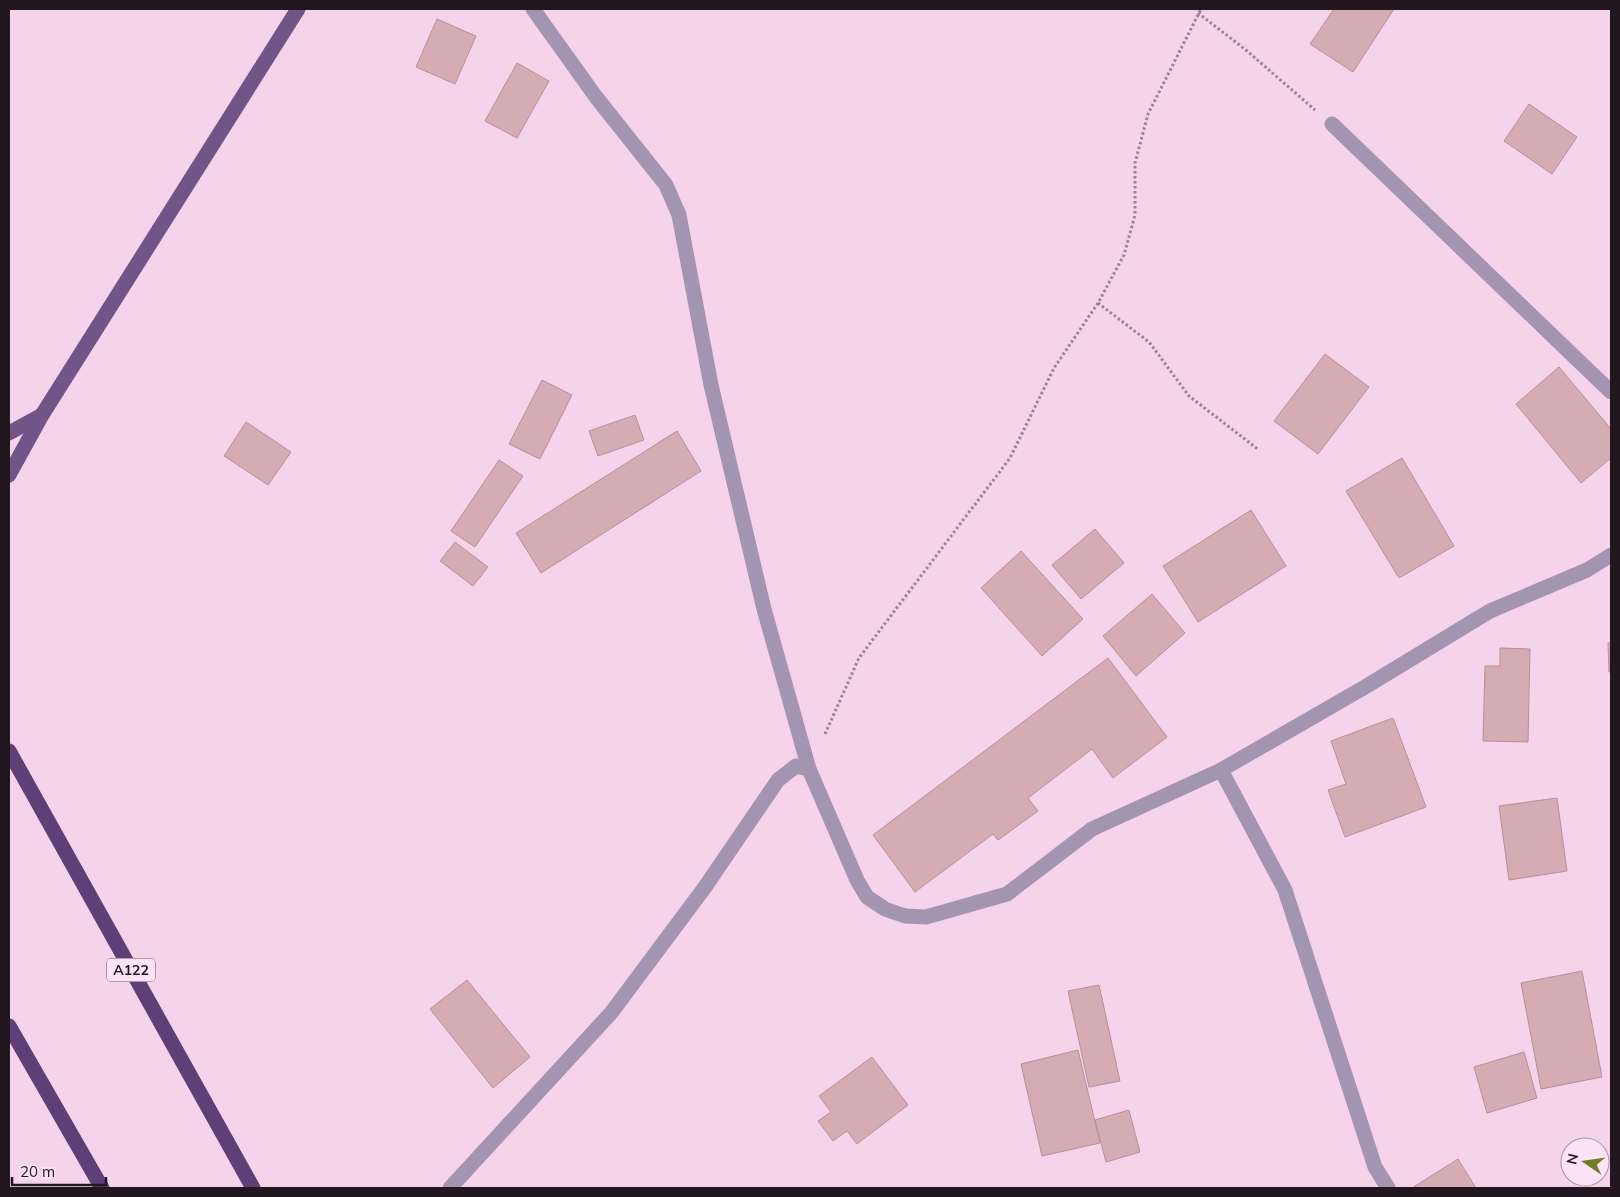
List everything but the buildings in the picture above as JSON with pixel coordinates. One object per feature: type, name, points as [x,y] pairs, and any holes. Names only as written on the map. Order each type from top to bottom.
[{"type":"highway","name":"A122","points":[[9,751],[253,1188]]},
{"type":"highway","points":[[9,1026],[102,1188]]},
{"type":"main road","points":[[9,475],[42,415],[298,9]]},
{"type":"main road","points":[[9,433],[42,415]]},
{"type":"street","points":[[533,9],[596,97],[666,185],[679,215],[716,405],[764,609],[809,769],[867,897],[885,910],[905,916],[926,917],[1007,894],[1092,829],[1221,770],[1490,611],[1586,570],[1611,555]]},
{"type":"street","points":[[1332,124],[1611,392]]},
{"type":"street","points":[[450,1188],[611,1013],[705,887],[778,780],[796,766],[809,769]]},
{"type":"street","points":[[1221,770],[1285,890],[1375,1167],[1388,1188]]},
{"type":"path","points":[[809,769],[859,658],[1010,458],[1054,368],[1098,303],[1124,255],[1134,215],[1136,163],[1148,114],[1200,9]]},
{"type":"path","points":[[1198,13],[1246,50],[1332,124]]},
{"type":"path","points":[[1098,303],[1149,342],[1189,396],[1259,450]]}]
